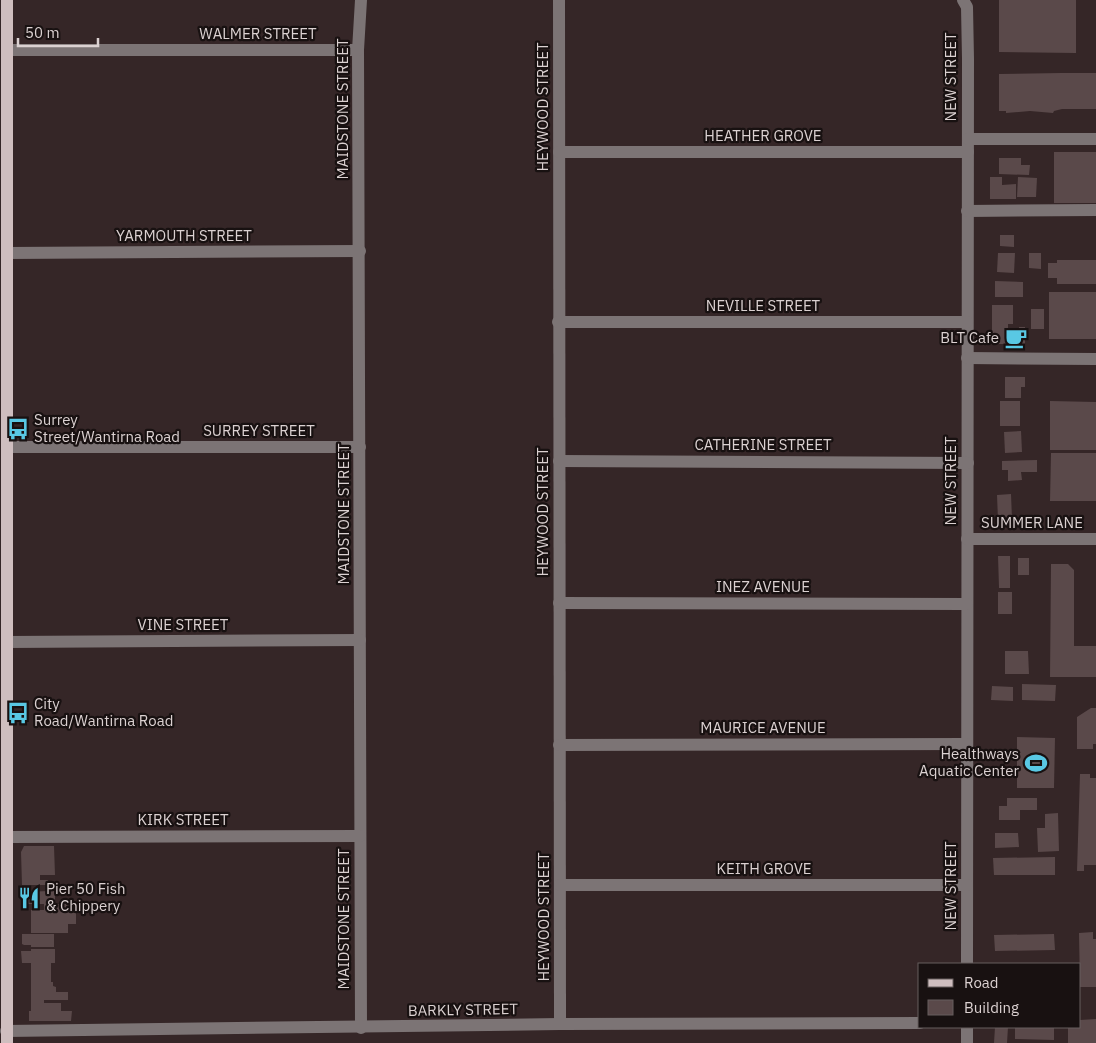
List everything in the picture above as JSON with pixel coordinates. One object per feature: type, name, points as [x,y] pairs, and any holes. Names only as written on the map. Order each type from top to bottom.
[{"type":"main road","points":[[5,1031],[7,837],[4,786],[7,642],[7,0]]},
{"type":"street","name":"MAIDSTONE STREET","points":[[361,0],[358,50],[361,1028]]},
{"type":"street","name":"HEYWOOD STREET","points":[[558,0],[560,152],[558,322],[560,1024]]},
{"type":"street","name":"NEW STREET","points":[[963,0],[967,7],[968,145],[967,963]]},
{"type":"street","name":"WALMER STREET","points":[[7,50],[358,50]]},
{"type":"street","name":"HEATHER GROVE","points":[[560,152],[968,145],[1096,139]]},
{"type":"street","points":[[967,211],[1096,210]]},
{"type":"street","name":"YARMOUTH STREET","points":[[7,253],[360,251]]},
{"type":"street","name":"NEVILLE STREET","points":[[558,322],[967,322]]},
{"type":"street","points":[[967,358],[1096,359]]},
{"type":"street","name":"SURREY STREET","points":[[7,448],[360,447]]},
{"type":"street","name":"CATHERINE STREET","points":[[559,461],[968,463]]},
{"type":"street","name":"SUMMER LANE","points":[[967,539],[1096,539]]},
{"type":"street","name":"INEZ AVENUE","points":[[560,603],[967,604]]},
{"type":"street","name":"VINE STREET","points":[[7,642],[360,640]]},
{"type":"street","name":"MAURICE AVENUE","points":[[559,745],[967,744]]},
{"type":"street","name":"KIRK STREET","points":[[7,837],[360,836]]},
{"type":"street","name":"KEITH GROVE","points":[[560,886],[967,885]]},
{"type":"street","name":"BARKLY STREET","points":[[5,1031],[560,1024],[918,1024]]},
{"type":"street","points":[[967,1028],[967,1043]]},
{"type":"building","points":[[999,0],[1076,0],[1076,53],[999,52]]},
{"type":"building","points":[[1096,73],[1096,109],[1062,109],[1053,113],[1030,111],[1006,113],[1006,111],[999,111],[999,74]]},
{"type":"building","points":[[1054,152],[1096,152],[1096,203],[1054,203]]},
{"type":"building","points":[[999,158],[1021,158],[1021,165],[1030,165],[1029,175],[999,174]]},
{"type":"building","points":[[990,177],[1002,177],[1002,185],[1016,184],[1016,199],[990,199]]},
{"type":"building","points":[[1018,177],[1037,178],[1036,197],[1017,197]]},
{"type":"building","points":[[1000,235],[1014,235],[1014,247],[1000,246]]},
{"type":"building","points":[[998,253],[1015,253],[1014,273],[997,272]]},
{"type":"building","points":[[1029,253],[1041,253],[1041,269],[1029,268]]},
{"type":"building","points":[[1057,260],[1096,260],[1096,284],[1057,284],[1057,278],[1048,278],[1048,263],[1057,263]]},
{"type":"building","points":[[995,281],[1023,282],[1023,297],[995,297]]},
{"type":"building","points":[[1049,292],[1096,292],[1096,339],[1049,339]]},
{"type":"building","points":[[992,305],[1013,305],[1013,324],[1008,324],[1008,344],[992,344]]},
{"type":"building","points":[[1031,309],[1044,309],[1044,329],[1031,329]]},
{"type":"building","points":[[1019,327],[1025,327],[1025,347],[1010,347],[1011,328],[1019,329]]},
{"type":"building","points":[[1005,377],[1025,377],[1025,387],[1021,387],[1021,398],[1005,398]]},
{"type":"building","points":[[1000,401],[1020,401],[1020,426],[1000,426]]},
{"type":"building","points":[[1050,401],[1096,402],[1096,450],[1050,450]]},
{"type":"building","points":[[1021,431],[1022,452],[1005,453],[1004,432]]},
{"type":"building","points":[[1051,453],[1096,453],[1096,501],[1050,501]]},
{"type":"building","points":[[1037,460],[1037,472],[1021,472],[1022,480],[1008,481],[1008,470],[1002,470],[1002,461]]},
{"type":"building","points":[[1011,494],[1012,519],[998,520],[997,495]]},
{"type":"building","points":[[998,556],[1010,556],[1010,588],[999,588]]},
{"type":"building","points":[[1018,558],[1029,558],[1029,575],[1018,575]]},
{"type":"building","points":[[1051,564],[1068,564],[1074,570],[1074,646],[1096,646],[1096,677],[1050,677]]},
{"type":"building","points":[[998,592],[1012,592],[1012,614],[998,614]]},
{"type":"building","points":[[1005,651],[1028,651],[1029,674],[1005,674]]},
{"type":"building","points":[[1022,684],[1056,685],[1055,701],[1022,700]]},
{"type":"building","points":[[992,686],[1013,687],[1013,701],[991,700]]},
{"type":"building","points":[[1091,708],[1096,708],[1096,744],[1093,744],[1093,749],[1077,749],[1077,717]]},
{"type":"building","name":"Healthways Aquatic Center","points":[[1017,737],[1055,738],[1054,788],[1017,788]]},
{"type":"building","points":[[1080,774],[1090,774],[1090,778],[1096,778],[1096,865],[1084,865],[1084,871],[1077,871]]},
{"type":"building","points":[[1007,798],[1037,798],[1037,810],[1020,810],[1020,820],[999,820],[999,806],[1007,806]]},
{"type":"building","points":[[1058,813],[1059,851],[1038,852],[1037,828],[1045,828],[1045,814]]},
{"type":"building","points":[[995,833],[1018,833],[1019,847],[995,848]]},
{"type":"building","points":[[24,846],[54,846],[55,875],[40,875],[40,880],[48,880],[48,885],[22,885],[21,852]]},
{"type":"building","points":[[1055,857],[1055,875],[994,875],[993,858]]},
{"type":"building","points":[[55,891],[55,904],[76,904],[76,924],[68,924],[68,933],[31,933],[31,910],[44,910],[44,904],[22,904],[22,892]]},
{"type":"building","points":[[1093,932],[1093,939],[1096,939],[1096,987],[1081,987],[1079,933]]},
{"type":"building","points":[[22,934],[54,934],[54,947],[31,947],[31,945],[24,945],[22,944]]},
{"type":"building","points":[[1054,934],[1055,950],[995,951],[994,935]]},
{"type":"building","points":[[31,949],[55,949],[55,963],[51,963],[51,982],[56,987],[56,992],[68,992],[68,1000],[44,1000],[44,1003],[61,1003],[61,1011],[72,1011],[71,1021],[29,1021],[29,1011],[31,1011],[31,963],[22,963],[21,951],[31,951]]},
{"type":"building","points":[[1096,1019],[1096,1043],[1068,1043],[1068,1028],[1081,1028],[1081,1020]]},
{"type":"building","points":[[995,1028],[1008,1028],[1007,1043],[994,1043]]},
{"type":"building","points":[[1015,1028],[1054,1028],[1054,1040],[1015,1039]]},
{"type":"place","name":"BLT Cafe","points":[[1016,338]]},
{"type":"place","name":"Surrey Street/Wantirna Road","points":[[18,429]]},
{"type":"place","name":"City Road/Wantirna Road","points":[[18,713]]},
{"type":"place","name":"Healthways Aquatic Center","points":[[1036,763]]},
{"type":"place","name":"Pier 50 Fish & Chippery","points":[[29,898]]}]
